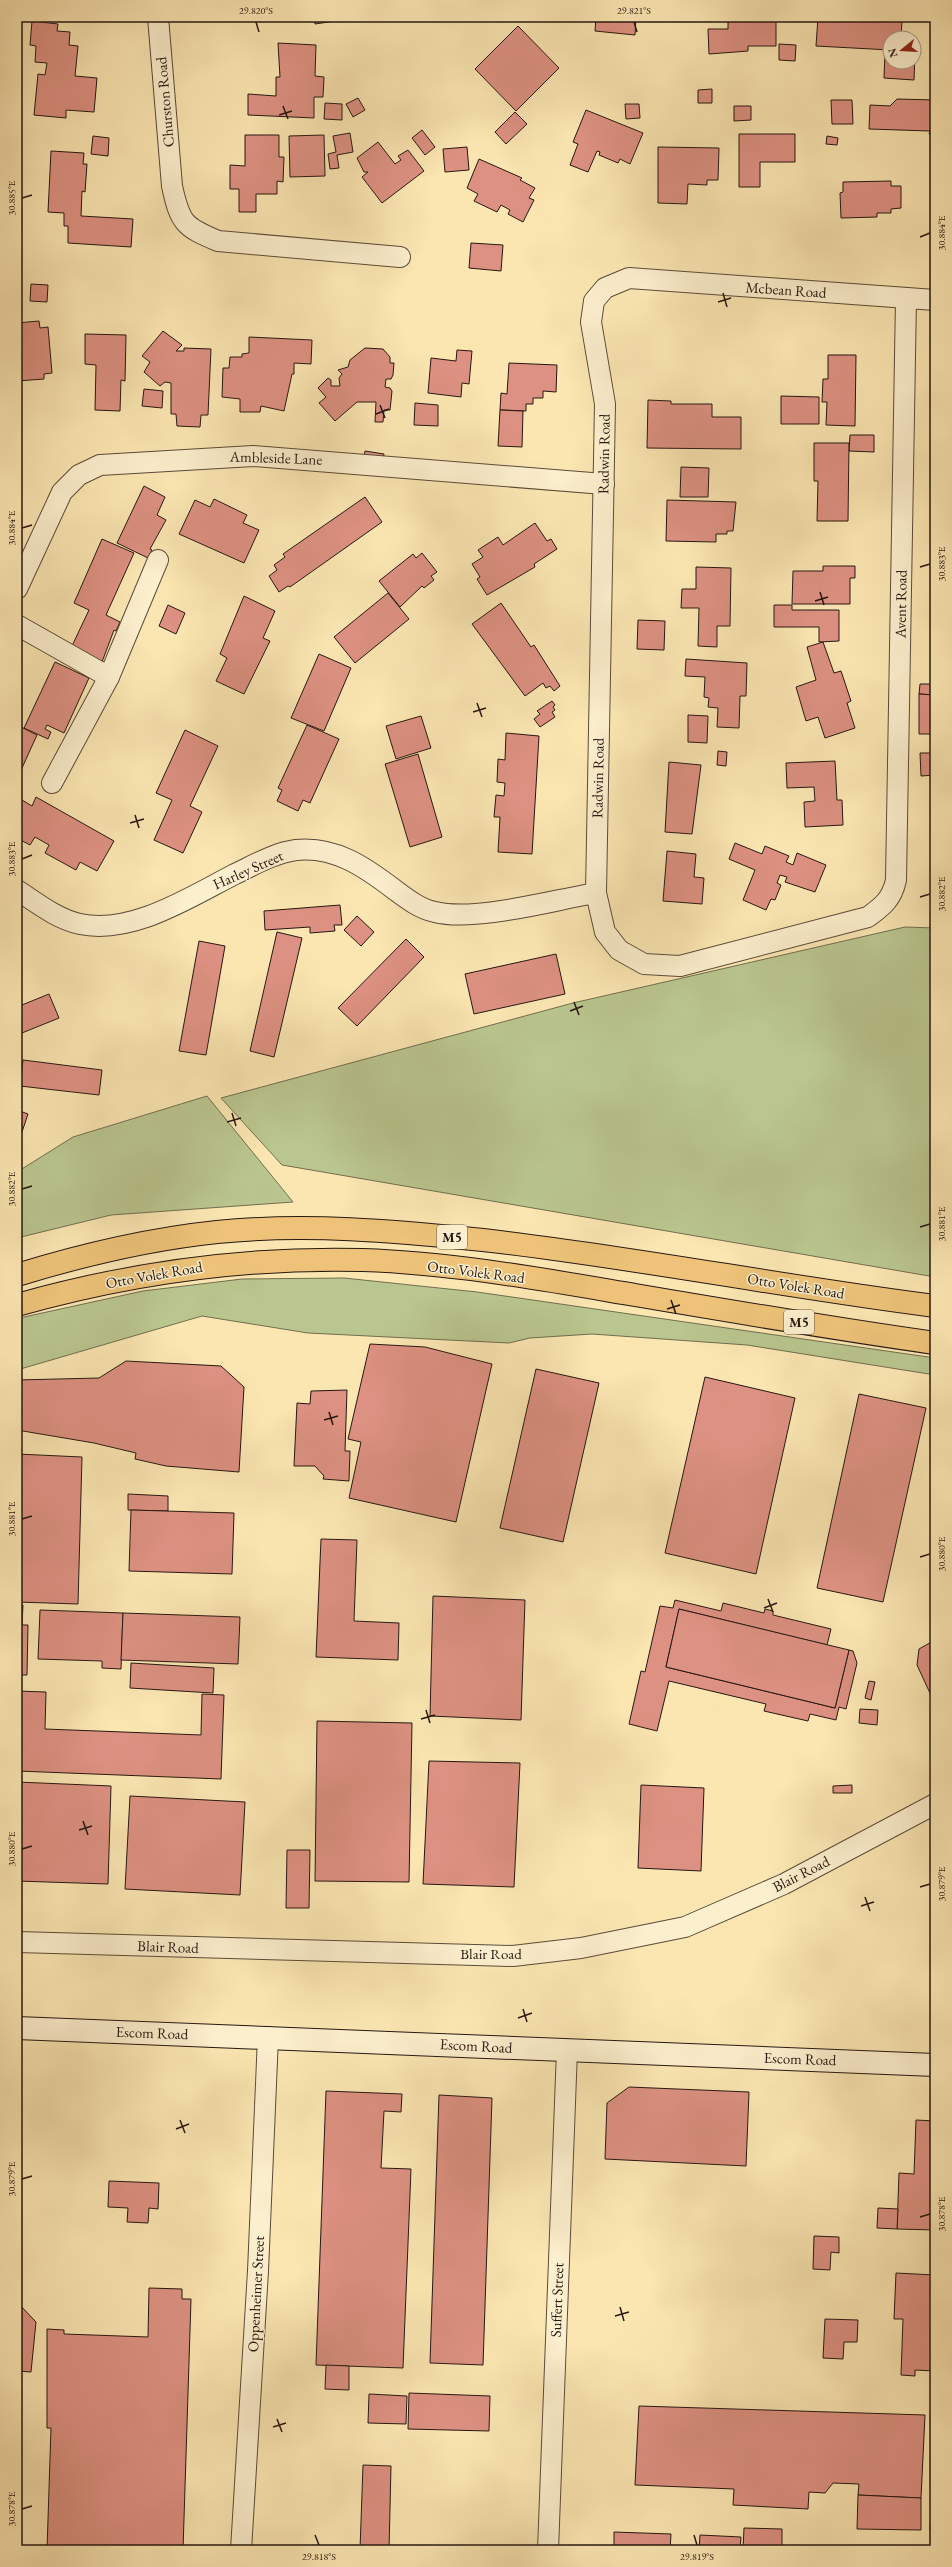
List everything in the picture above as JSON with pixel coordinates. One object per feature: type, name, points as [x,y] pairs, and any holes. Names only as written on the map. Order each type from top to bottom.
[{"type":"main road","name":"Otto Volek Road","points":[[17,1275],[60,1262],[130,1246],[218,1232],[371,1229],[555,1248],[935,1306]]},
{"type":"main road","name":"Otto Volek Road","points":[[17,1305],[63,1292],[206,1265],[280,1260],[364,1260],[445,1267],[557,1282],[935,1343]]},
{"type":"street","name":"Churston Road","points":[[158,17],[172,186],[176,207],[183,221],[193,231],[218,241],[400,257]]},
{"type":"street","name":"Mcbean Road","points":[[591,322],[594,301],[605,288],[629,278],[935,300]]},
{"type":"street","name":"Avent Road","points":[[884,905],[893,894],[896,880],[906,299]]},
{"type":"street","name":"Radwin Road","points":[[591,322],[605,404],[596,893],[605,932],[619,950],[644,964],[680,966],[868,917],[884,905]]},
{"type":"street","name":"Ambleside Lane","points":[[17,588],[62,492],[79,475],[100,465],[252,456],[604,484]]},
{"type":"street","points":[[52,783],[109,677],[158,560]]},
{"type":"street","points":[[17,625],[109,677]]},
{"type":"street","name":"Harley Street","points":[[17,890],[54,914],[79,924],[101,927],[123,925],[149,916],[272,856],[296,850],[316,850],[331,852],[352,861],[413,903],[434,912],[453,915],[482,913],[596,893]]},
{"type":"street","name":"Blair Road","points":[[17,1942],[513,1956],[581,1948],[685,1926],[784,1884],[935,1804]]},
{"type":"street","name":"Escom Road","points":[[17,2028],[935,2065]]},
{"type":"street","name":"Oppenheimer Street","points":[[241,2550],[258,2270],[268,2037]]},
{"type":"street","name":"Suffert Street","points":[[548,2550],[567,2050]]},
{"type":"green space","points":[[905,927],[935,928],[935,1277],[282,1165],[221,1098],[573,1003]]},
{"type":"green space","points":[[207,1096],[293,1202],[111,1215],[17,1238],[17,1172],[73,1137]]},
{"type":"green space","points":[[344,1278],[477,1292],[935,1358],[935,1375],[747,1345],[592,1334],[530,1338],[509,1343],[308,1333],[202,1316],[17,1370],[17,1320],[24,1317],[143,1291],[242,1279]]},
{"type":"building","points":[[314,17],[341,17],[342,20],[315,24]]},
{"type":"building","points":[[596,17],[636,17],[635,35],[595,31]]},
{"type":"building","points":[[728,17],[776,17],[776,46],[748,46],[748,51],[709,54],[708,29],[728,29]]},
{"type":"building","points":[[818,17],[892,17],[891,20],[902,20],[901,30],[882,30],[882,50],[816,46]]},
{"type":"building","points":[[32,21],[58,24],[57,31],[70,32],[69,45],[78,46],[75,76],[97,78],[94,112],[66,110],[66,118],[34,115],[38,74],[45,75],[47,63],[35,62],[36,46],[30,45]]},
{"type":"building","points":[[518,26],[559,68],[516,111],[475,69]]},
{"type":"building","points":[[278,43],[316,45],[315,76],[324,77],[323,97],[314,97],[314,118],[248,115],[248,94],[276,96],[276,77],[280,77]]},
{"type":"building","points":[[779,44],[796,45],[795,61],[779,60]]},
{"type":"building","points":[[884,70],[914,70],[914,80],[884,78]]},
{"type":"building","points":[[712,89],[712,103],[698,103],[698,90]]},
{"type":"building","points":[[358,98],[365,110],[353,117],[346,104]]},
{"type":"building","points":[[897,99],[935,100],[935,134],[929,134],[930,131],[869,129],[870,105],[890,106]]},
{"type":"building","points":[[831,100],[852,100],[853,124],[832,124]]},
{"type":"building","points":[[325,103],[342,104],[342,120],[324,119]]},
{"type":"building","points":[[625,104],[639,104],[640,118],[626,119]]},
{"type":"building","points":[[734,106],[751,106],[751,120],[734,121]]},
{"type":"building","points":[[586,110],[643,133],[630,164],[620,159],[618,163],[599,155],[600,152],[597,151],[588,172],[570,165],[578,144],[573,142]]},
{"type":"building","points":[[515,112],[527,124],[506,144],[495,132]]},
{"type":"building","points":[[422,130],[435,147],[425,155],[412,138]]},
{"type":"building","points":[[350,133],[353,152],[337,155],[339,168],[330,169],[328,154],[336,152],[333,136]]},
{"type":"building","points":[[739,134],[795,134],[795,162],[760,162],[760,187],[739,187]]},
{"type":"building","points":[[245,135],[279,135],[279,157],[284,157],[283,182],[277,181],[277,194],[256,194],[256,212],[239,212],[239,189],[230,189],[230,165],[245,166]]},
{"type":"building","points":[[324,135],[325,176],[290,177],[289,136]]},
{"type":"building","points":[[93,136],[109,138],[108,156],[91,154]]},
{"type":"building","points":[[827,136],[838,138],[837,145],[826,144]]},
{"type":"building","points":[[378,142],[395,164],[401,160],[398,156],[408,150],[424,171],[382,203],[362,177],[368,172],[364,172],[357,158]]},
{"type":"building","points":[[467,147],[469,170],[445,172],[443,149]]},
{"type":"building","points":[[658,147],[719,148],[718,180],[707,180],[707,185],[688,184],[687,204],[658,203]]},
{"type":"building","points":[[51,151],[84,153],[83,164],[87,164],[85,192],[82,191],[81,216],[133,219],[131,247],[68,243],[68,226],[64,226],[64,213],[48,212]]},
{"type":"building","points":[[479,159],[522,178],[520,180],[535,188],[529,198],[534,200],[523,222],[508,214],[510,210],[501,205],[497,212],[474,201],[478,194],[467,188]]},
{"type":"building","points":[[891,181],[891,186],[901,186],[901,208],[891,209],[891,213],[877,213],[877,217],[841,218],[840,193],[843,192],[843,182]]},
{"type":"building","points":[[471,243],[503,245],[501,271],[469,268]]},
{"type":"building","points":[[31,284],[48,285],[47,302],[30,301]]},
{"type":"building","points":[[39,321],[40,328],[48,327],[52,373],[44,374],[44,379],[17,381],[17,323]]},
{"type":"building","points":[[163,331],[182,345],[176,351],[184,351],[184,348],[211,349],[208,415],[201,415],[200,427],[177,426],[176,414],[171,414],[171,383],[165,382],[160,386],[144,372],[150,362],[142,356]]},
{"type":"building","points":[[85,334],[126,335],[125,381],[121,380],[120,411],[95,410],[96,365],[85,364]]},
{"type":"building","points":[[249,337],[312,340],[311,364],[294,363],[294,374],[292,374],[284,411],[261,406],[260,412],[240,412],[240,399],[222,397],[223,368],[229,368],[230,357],[242,357],[242,354],[249,353]]},
{"type":"building","points":[[365,348],[383,349],[390,357],[390,363],[394,363],[393,375],[391,379],[386,379],[385,387],[390,388],[392,391],[390,410],[384,410],[383,422],[375,422],[376,402],[357,402],[335,421],[319,403],[326,397],[318,388],[328,378],[331,380],[331,386],[340,386],[339,378],[342,374],[338,370],[348,367],[350,360]]},
{"type":"building","points":[[457,350],[472,351],[469,384],[462,383],[461,397],[428,393],[431,358],[456,361]]},
{"type":"building","points":[[828,355],[856,355],[855,426],[826,425],[827,402],[822,402],[823,379],[828,379]]},
{"type":"building","points":[[509,363],[557,365],[556,392],[543,391],[543,398],[533,398],[533,404],[526,404],[526,411],[500,410],[501,393],[507,394]]},
{"type":"building","points":[[144,389],[163,391],[162,408],[142,406]]},
{"type":"building","points":[[781,396],[819,397],[819,424],[781,424]]},
{"type":"building","points":[[648,400],[671,401],[671,404],[712,404],[712,417],[741,417],[741,449],[647,448]]},
{"type":"building","points":[[415,403],[438,405],[438,426],[414,425]]},
{"type":"building","points":[[500,410],[523,411],[522,447],[498,446]]},
{"type":"building","points":[[850,435],[874,435],[874,452],[849,451]]},
{"type":"building","points":[[17,441],[22,445],[17,452]]},
{"type":"building","points":[[814,443],[849,443],[848,521],[817,521],[818,481],[814,481]]},
{"type":"building","points":[[365,451],[384,454],[383,461],[364,458]]},
{"type":"building","points":[[681,467],[709,468],[708,497],[680,497]]},
{"type":"building","points":[[144,486],[165,497],[157,515],[166,520],[150,549],[152,550],[148,558],[117,543]]},
{"type":"building","points":[[365,497],[382,522],[290,587],[288,586],[279,592],[269,576],[277,570],[274,565],[285,557],[283,554]]},
{"type":"building","points":[[214,499],[247,515],[243,523],[259,530],[244,563],[179,534],[195,500],[210,507]]},
{"type":"building","points":[[667,500],[736,502],[733,531],[727,531],[727,534],[716,534],[716,542],[666,541]]},
{"type":"building","points":[[535,523],[547,541],[551,539],[557,549],[534,564],[535,567],[487,595],[477,579],[480,577],[472,564],[483,557],[478,550],[498,537],[503,545]]},
{"type":"building","points":[[102,539],[134,553],[106,615],[120,622],[116,631],[114,630],[102,662],[71,648],[89,610],[74,603]]},
{"type":"building","points":[[422,553],[437,572],[431,576],[434,580],[424,588],[422,586],[400,607],[379,581],[413,554],[416,558]]},
{"type":"building","points":[[823,566],[855,566],[855,578],[850,578],[850,604],[792,604],[793,571],[823,571]]},
{"type":"building","points":[[696,567],[731,568],[730,626],[717,626],[717,647],[698,646],[699,608],[681,608],[682,589],[696,589]]},
{"type":"building","points":[[388,593],[409,619],[355,663],[334,637]]},
{"type":"building","points":[[244,596],[275,611],[263,638],[270,641],[244,694],[216,681],[227,658],[220,654]]},
{"type":"building","points":[[501,603],[531,647],[534,645],[560,686],[554,691],[550,686],[546,688],[543,683],[525,696],[472,624]]},
{"type":"building","points":[[168,605],[185,613],[176,634],[159,626]]},
{"type":"building","points":[[774,605],[792,605],[792,610],[839,610],[839,641],[819,642],[819,627],[774,627]]},
{"type":"building","points":[[638,620],[665,621],[664,650],[637,649]]},
{"type":"building","points":[[823,642],[834,673],[841,671],[851,701],[847,703],[855,728],[825,738],[818,717],[806,721],[796,687],[816,680],[807,647]]},
{"type":"building","points":[[319,654],[351,668],[324,731],[291,718]]},
{"type":"building","points":[[686,659],[747,663],[746,696],[740,696],[739,728],[717,727],[718,708],[708,707],[709,698],[704,697],[705,677],[685,676]]},
{"type":"building","points":[[55,662],[89,678],[64,733],[47,725],[45,729],[51,732],[48,739],[24,728]]},
{"type":"building","points":[[920,684],[935,684],[935,695],[919,694]]},
{"type":"building","points":[[919,694],[935,695],[935,734],[919,734]]},
{"type":"building","points":[[552,701],[555,705],[553,707],[555,710],[552,712],[555,717],[540,727],[534,719],[540,714],[537,711]]},
{"type":"building","points":[[688,715],[708,716],[707,743],[688,742]]},
{"type":"building","points":[[421,716],[431,748],[396,759],[386,726]]},
{"type":"building","points":[[17,725],[37,735],[17,779]]},
{"type":"building","points":[[307,725],[339,739],[310,803],[303,800],[298,811],[277,801],[282,790],[278,788]]},
{"type":"building","points":[[185,730],[218,746],[190,806],[202,812],[183,853],[154,840],[172,800],[156,793]]},
{"type":"building","points":[[506,733],[539,736],[532,854],[498,852],[500,817],[494,817],[496,795],[504,796],[505,783],[497,782],[498,759],[505,760]]},
{"type":"building","points":[[718,751],[727,752],[726,766],[717,765]]},
{"type":"building","points":[[920,753],[935,753],[935,775],[921,776]]},
{"type":"building","points":[[418,754],[442,837],[410,847],[385,764]]},
{"type":"building","points":[[835,761],[837,800],[842,800],[843,825],[805,827],[804,802],[815,801],[814,787],[787,788],[786,763]]},
{"type":"building","points":[[669,762],[701,765],[692,834],[665,832]]},
{"type":"building","points":[[17,797],[32,806],[36,797],[114,841],[97,871],[80,862],[76,870],[45,853],[49,845],[35,837],[30,845],[17,838]]},
{"type":"building","points":[[735,843],[762,854],[765,846],[789,856],[786,862],[793,865],[797,853],[826,865],[815,892],[785,882],[787,877],[780,875],[777,883],[781,885],[775,900],[771,899],[766,910],[743,900],[755,870],[729,859]]},
{"type":"building","points":[[667,851],[696,854],[694,877],[704,878],[702,904],[663,901]]},
{"type":"building","points":[[340,905],[342,925],[334,925],[335,931],[310,933],[310,927],[265,930],[264,911]]},
{"type":"building","points":[[357,916],[374,932],[361,946],[344,930]]},
{"type":"building","points":[[277,932],[302,938],[274,1057],[250,1051]]},
{"type":"building","points":[[406,939],[424,957],[357,1026],[338,1008]]},
{"type":"building","points":[[199,941],[225,946],[206,1055],[179,1051]]},
{"type":"building","points":[[556,954],[565,994],[474,1014],[465,974]]},
{"type":"building","points":[[49,994],[59,1018],[17,1035],[17,1007]]},
{"type":"building","points":[[23,1060],[102,1070],[99,1095],[20,1086]]},
{"type":"building","points":[[17,1110],[28,1114],[20,1138],[17,1137]]},
{"type":"building","points":[[370,1344],[425,1347],[492,1364],[456,1522],[349,1498],[361,1442],[348,1439]]},
{"type":"building","points":[[126,1361],[221,1366],[244,1387],[239,1472],[166,1466],[135,1459],[136,1453],[94,1443],[17,1430],[17,1380],[99,1378]]},
{"type":"building","points":[[536,1369],[599,1383],[563,1542],[500,1528]]},
{"type":"building","points":[[705,1377],[795,1398],[756,1574],[665,1553]]},
{"type":"building","points":[[347,1390],[345,1451],[350,1451],[349,1481],[323,1479],[324,1476],[315,1466],[294,1466],[297,1403],[310,1404],[311,1391]]},
{"type":"building","points":[[859,1394],[926,1408],[883,1602],[817,1588]]},
{"type":"building","points":[[17,1454],[82,1457],[78,1604],[17,1602]]},
{"type":"building","points":[[935,1492],[935,1504],[932,1504]]},
{"type":"building","points":[[128,1494],[168,1496],[168,1511],[128,1510]]},
{"type":"building","points":[[131,1510],[234,1513],[232,1574],[129,1571]]},
{"type":"building","points":[[321,1539],[357,1540],[354,1621],[399,1623],[398,1660],[316,1657]]},
{"type":"building","points":[[935,1564],[935,1600],[933,1600]]},
{"type":"building","points":[[433,1596],[525,1600],[521,1720],[430,1716]]},
{"type":"building","points":[[675,1600],[721,1611],[723,1603],[764,1613],[765,1609],[773,1611],[773,1615],[831,1629],[827,1645],[679,1609],[666,1667],[835,1708],[849,1650],[853,1651],[857,1663],[846,1709],[839,1707],[836,1720],[810,1714],[808,1721],[764,1711],[766,1704],[669,1681],[657,1731],[629,1724],[641,1671],[645,1672],[660,1606],[673,1608]]},
{"type":"building","points":[[17,1605],[23,1605],[22,1625],[28,1625],[27,1675],[17,1675]]},
{"type":"building","points":[[679,1609],[849,1650],[835,1708],[666,1667]]},
{"type":"building","points":[[40,1610],[123,1613],[121,1669],[102,1668],[102,1661],[38,1659]]},
{"type":"building","points":[[123,1613],[240,1617],[238,1664],[121,1660]]},
{"type":"building","points":[[935,1640],[935,1704],[917,1665],[919,1649]]},
{"type":"building","points":[[131,1663],[214,1668],[213,1693],[130,1688]]},
{"type":"building","points":[[869,1681],[875,1682],[871,1700],[865,1698]]},
{"type":"building","points":[[17,1691],[46,1692],[45,1729],[201,1735],[202,1694],[224,1695],[221,1779],[17,1771]]},
{"type":"building","points":[[860,1709],[878,1710],[877,1725],[859,1723]]},
{"type":"building","points":[[317,1721],[412,1723],[409,1882],[315,1881]]},
{"type":"building","points":[[429,1761],[520,1763],[514,1887],[423,1884]]},
{"type":"building","points":[[17,1782],[111,1786],[108,1884],[17,1881]]},
{"type":"building","points":[[641,1785],[704,1788],[701,1871],[638,1868]]},
{"type":"building","points":[[852,1785],[852,1793],[833,1793],[833,1786]]},
{"type":"building","points":[[130,1796],[245,1802],[240,1895],[125,1889]]},
{"type":"building","points":[[287,1850],[310,1850],[309,1908],[286,1908]]},
{"type":"building","points":[[629,2087],[749,2092],[746,2166],[605,2159],[607,2103]]},
{"type":"building","points":[[326,2091],[402,2094],[401,2112],[384,2111],[381,2168],[411,2169],[403,2368],[316,2365]]},
{"type":"building","points":[[439,2095],[492,2098],[483,2365],[430,2363]]},
{"type":"building","points":[[916,2120],[935,2121],[935,2230],[897,2229],[899,2173],[914,2174]]},
{"type":"building","points":[[109,2181],[159,2183],[158,2209],[149,2208],[148,2223],[127,2222],[128,2208],[108,2207]]},
{"type":"building","points":[[878,2208],[898,2209],[897,2229],[877,2228]]},
{"type":"building","points":[[814,2236],[839,2237],[839,2253],[831,2252],[830,2270],[813,2269]]},
{"type":"building","points":[[896,2273],[935,2275],[935,2371],[915,2370],[915,2376],[901,2375],[903,2319],[894,2319]]},
{"type":"building","points":[[149,2288],[182,2289],[182,2299],[191,2299],[183,2550],[47,2550],[51,2428],[47,2428],[47,2329],[64,2330],[64,2334],[148,2337]]},
{"type":"building","points":[[17,2302],[36,2322],[31,2372],[17,2371]]},
{"type":"building","points":[[825,2319],[858,2320],[857,2342],[844,2342],[843,2359],[823,2358]]},
{"type":"building","points":[[326,2365],[349,2366],[349,2390],[325,2389]]},
{"type":"building","points":[[409,2393],[490,2396],[489,2431],[408,2429]]},
{"type":"building","points":[[369,2394],[407,2396],[406,2424],[368,2423]]},
{"type":"building","points":[[639,2406],[925,2415],[921,2498],[858,2495],[859,2484],[833,2483],[825,2493],[809,2492],[808,2509],[733,2505],[734,2489],[635,2485]]},
{"type":"building","points":[[935,2420],[935,2530],[930,2530]]},
{"type":"building","points":[[363,2465],[391,2466],[389,2550],[360,2550]]},
{"type":"building","points":[[858,2495],[921,2498],[921,2530],[857,2529]]},
{"type":"building","points":[[744,2528],[782,2529],[782,2550],[743,2550]]},
{"type":"building","points":[[614,2532],[671,2534],[670,2550],[614,2550]]},
{"type":"building","points":[[700,2535],[741,2537],[740,2550],[699,2550]]}]
